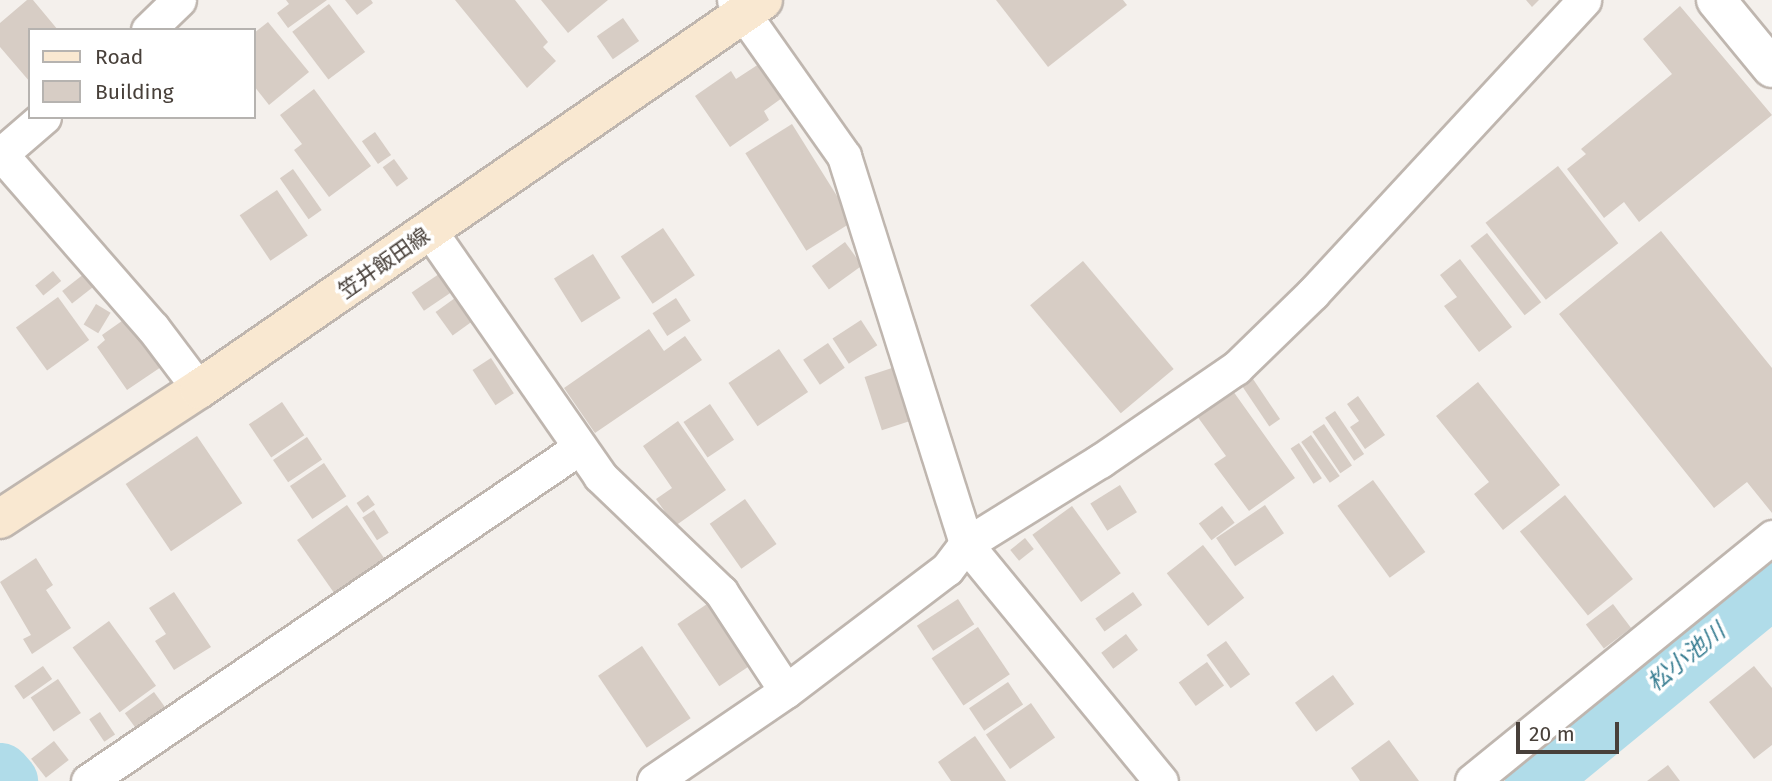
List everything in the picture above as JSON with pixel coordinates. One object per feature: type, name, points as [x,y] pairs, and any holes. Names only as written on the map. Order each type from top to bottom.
[{"type":"main road","name":"笠井飯田線","points":[[0,519],[200,389],[430,231],[747,4]]},
{"type":"street","points":[[150,28],[178,0]]},
{"type":"street","points":[[654,781],[786,691],[947,569],[966,544],[1100,461],[1236,368],[1313,293],[1584,0]]},
{"type":"street","points":[[1716,0],[1772,68]]},
{"type":"street","points":[[747,4],[844,156],[966,544],[1161,781]]},
{"type":"street","points":[[42,119],[0,154],[153,328],[200,389]]},
{"type":"street","points":[[430,231],[600,476],[721,593],[786,691]]},
{"type":"street","points":[[88,781],[579,448]]},
{"type":"street","points":[[1472,781],[1772,537]]},
{"type":"building","points":[[27,0],[33,0],[56,28],[28,28],[28,80],[0,47],[0,23]]},
{"type":"building","points":[[286,0],[327,0],[288,28],[277,13],[289,4]]},
{"type":"building","points":[[345,0],[371,0],[373,3],[357,15]]},
{"type":"building","points":[[455,0],[515,0],[548,42],[543,47],[556,61],[527,88]]},
{"type":"building","points":[[541,0],[608,0],[568,33]]},
{"type":"building","points":[[996,0],[1123,0],[1127,5],[1048,67]]},
{"type":"building","points":[[1526,0],[1539,0],[1532,7]]},
{"type":"building","points":[[329,4],[365,52],[328,80],[292,32]]},
{"type":"building","points":[[1680,6],[1772,115],[1639,222],[1624,202],[1604,218],[1567,169],[1586,154],[1581,149],[1672,74],[1643,39]]},
{"type":"building","points":[[623,18],[639,41],[613,59],[597,36]]},
{"type":"building","points":[[268,22],[309,72],[269,105],[256,89],[256,31]]},
{"type":"building","points":[[759,64],[782,98],[764,111],[769,120],[730,147],[695,96],[731,71],[736,79]]},
{"type":"building","points":[[314,89],[371,166],[329,197],[294,150],[302,144],[280,115]]},
{"type":"building","points":[[792,124],[853,222],[806,251],[745,153]]},
{"type":"building","points":[[375,132],[391,155],[378,164],[362,141]]},
{"type":"building","points":[[394,159],[408,178],[397,187],[383,167]]},
{"type":"building","points":[[1558,166],[1618,243],[1546,300],[1486,223]]},
{"type":"building","points":[[293,169],[322,210],[309,219],[280,178]]},
{"type":"building","points":[[277,190],[308,236],[270,261],[240,215]]},
{"type":"building","points":[[663,228],[695,275],[653,304],[621,257]]},
{"type":"building","points":[[1661,231],[1772,368],[1772,513],[1747,482],[1714,508],[1559,314]]},
{"type":"building","points":[[1487,233],[1541,302],[1525,315],[1470,246]]},
{"type":"building","points":[[845,242],[862,265],[829,290],[812,266]]},
{"type":"building","points":[[593,254],[621,298],[582,322],[554,278]]},
{"type":"building","points":[[1460,259],[1512,327],[1479,352],[1444,306],[1457,297],[1440,275]]},
{"type":"building","points":[[1083,261],[1174,369],[1121,413],[1030,305]]},
{"type":"building","points":[[89,270],[99,283],[72,304],[62,291]]},
{"type":"building","points":[[53,271],[61,281],[43,296],[35,285]]},
{"type":"building","points":[[439,274],[451,292],[424,311],[412,292]]},
{"type":"building","points":[[58,297],[89,340],[47,370],[16,328]]},
{"type":"building","points":[[455,298],[472,321],[453,336],[436,312]]},
{"type":"building","points":[[676,298],[691,321],[667,336],[653,313]]},
{"type":"building","points":[[96,304],[111,313],[98,333],[84,325]]},
{"type":"building","points":[[129,316],[164,365],[127,390],[97,347],[105,340],[102,335]]},
{"type":"building","points":[[861,320],[877,345],[849,364],[832,339]]},
{"type":"building","points":[[649,329],[664,351],[685,336],[702,360],[595,433],[564,388]]},
{"type":"building","points":[[828,343],[845,368],[820,385],[803,360]]},
{"type":"building","points":[[779,349],[808,392],[758,426],[728,383]]},
{"type":"building","points":[[491,358],[514,393],[495,405],[473,370]]},
{"type":"building","points":[[895,367],[912,420],[882,430],[865,377]]},
{"type":"building","points":[[1251,376],[1280,419],[1269,426],[1240,383]]},
{"type":"building","points":[[1478,382],[1560,485],[1503,530],[1474,494],[1489,482],[1436,416]]},
{"type":"building","points":[[1233,391],[1295,478],[1249,511],[1214,464],[1226,456],[1197,416]]},
{"type":"building","points":[[1358,396],[1385,435],[1365,449],[1350,427],[1359,421],[1347,404]]},
{"type":"building","points":[[282,402],[304,435],[271,458],[249,424]]},
{"type":"building","points":[[710,404],[734,440],[708,458],[683,422]]},
{"type":"building","points":[[1335,411],[1364,454],[1354,461],[1325,418]]},
{"type":"building","points":[[678,421],[726,490],[675,526],[656,499],[672,488],[643,446]]},
{"type":"building","points":[[1324,424],[1352,465],[1340,473],[1312,432]]},
{"type":"building","points":[[1311,435],[1340,476],[1330,483],[1301,442]]},
{"type":"building","points":[[197,436],[242,503],[171,551],[126,484]]},
{"type":"building","points":[[307,437],[322,459],[288,482],[273,460]]},
{"type":"building","points":[[1299,443],[1322,478],[1313,484],[1291,448]]},
{"type":"building","points":[[324,463],[346,496],[312,519],[290,486]]},
{"type":"building","points":[[1373,480],[1425,552],[1390,578],[1337,506]]},
{"type":"building","points":[[1120,485],[1137,512],[1107,531],[1090,504]]},
{"type":"building","points":[[368,495],[375,505],[363,513],[357,503]]},
{"type":"building","points":[[1565,495],[1633,579],[1588,615],[1520,532]]},
{"type":"building","points":[[745,499],[777,544],[741,569],[710,524]]},
{"type":"building","points":[[347,505],[388,564],[338,599],[297,540]]},
{"type":"building","points":[[1265,505],[1284,533],[1235,566],[1216,538]]},
{"type":"building","points":[[1072,506],[1121,573],[1081,602],[1032,535]]},
{"type":"building","points":[[1222,506],[1235,523],[1211,540],[1199,523]]},
{"type":"building","points":[[374,510],[389,533],[377,540],[362,518]]},
{"type":"building","points":[[1025,538],[1034,549],[1019,561],[1010,550]]},
{"type":"building","points":[[1203,545],[1244,598],[1208,626],[1167,573]]},
{"type":"building","points":[[36,558],[53,585],[46,590],[71,628],[32,654],[23,639],[31,635],[0,582]]},
{"type":"building","points":[[174,592],[211,647],[174,670],[155,641],[166,634],[149,608]]},
{"type":"building","points":[[1133,592],[1142,605],[1104,631],[1095,618]]},
{"type":"building","points":[[958,599],[974,624],[933,651],[917,626]]},
{"type":"building","points":[[713,600],[755,662],[719,686],[677,624]]},
{"type":"building","points":[[1613,604],[1631,628],[1604,648],[1586,624]]},
{"type":"building","points":[[109,621],[156,686],[120,712],[73,647]]},
{"type":"building","points":[[978,627],[1010,674],[963,706],[932,658]]},
{"type":"building","points":[[1126,634],[1138,650],[1113,669],[1101,653]]},
{"type":"building","points":[[1226,641],[1250,674],[1231,688],[1207,655]]},
{"type":"building","points":[[642,646],[691,718],[647,748],[598,676]]},
{"type":"building","points":[[1207,662],[1224,685],[1196,706],[1179,683]]},
{"type":"building","points":[[43,666],[52,679],[24,699],[14,686]]},
{"type":"building","points":[[1754,666],[1772,688],[1772,745],[1754,759],[1709,702]]},
{"type":"building","points":[[1333,675],[1354,704],[1316,732],[1295,703]]},
{"type":"building","points":[[58,679],[81,713],[54,731],[31,697]]},
{"type":"building","points":[[1008,682],[1023,704],[984,731],[969,708]]},
{"type":"building","points":[[154,692],[167,710],[138,731],[125,713]]},
{"type":"building","points":[[1031,703],[1055,737],[1010,769],[986,735]]},
{"type":"building","points":[[100,712],[115,734],[104,742],[89,719]]},
{"type":"building","points":[[975,736],[1006,781],[951,781],[938,762]]},
{"type":"building","points":[[1389,740],[1419,781],[1360,781],[1351,768]]},
{"type":"building","points":[[54,741],[69,760],[46,778],[31,759]]},
{"type":"building","points":[[1668,765],[1680,781],[1647,781]]},
{"type":"waterway","name":"松小池川","points":[[1535,781],[1772,586]]},
{"type":"waterway","name":"松小池川","points":[[0,773],[7,781]]}]
